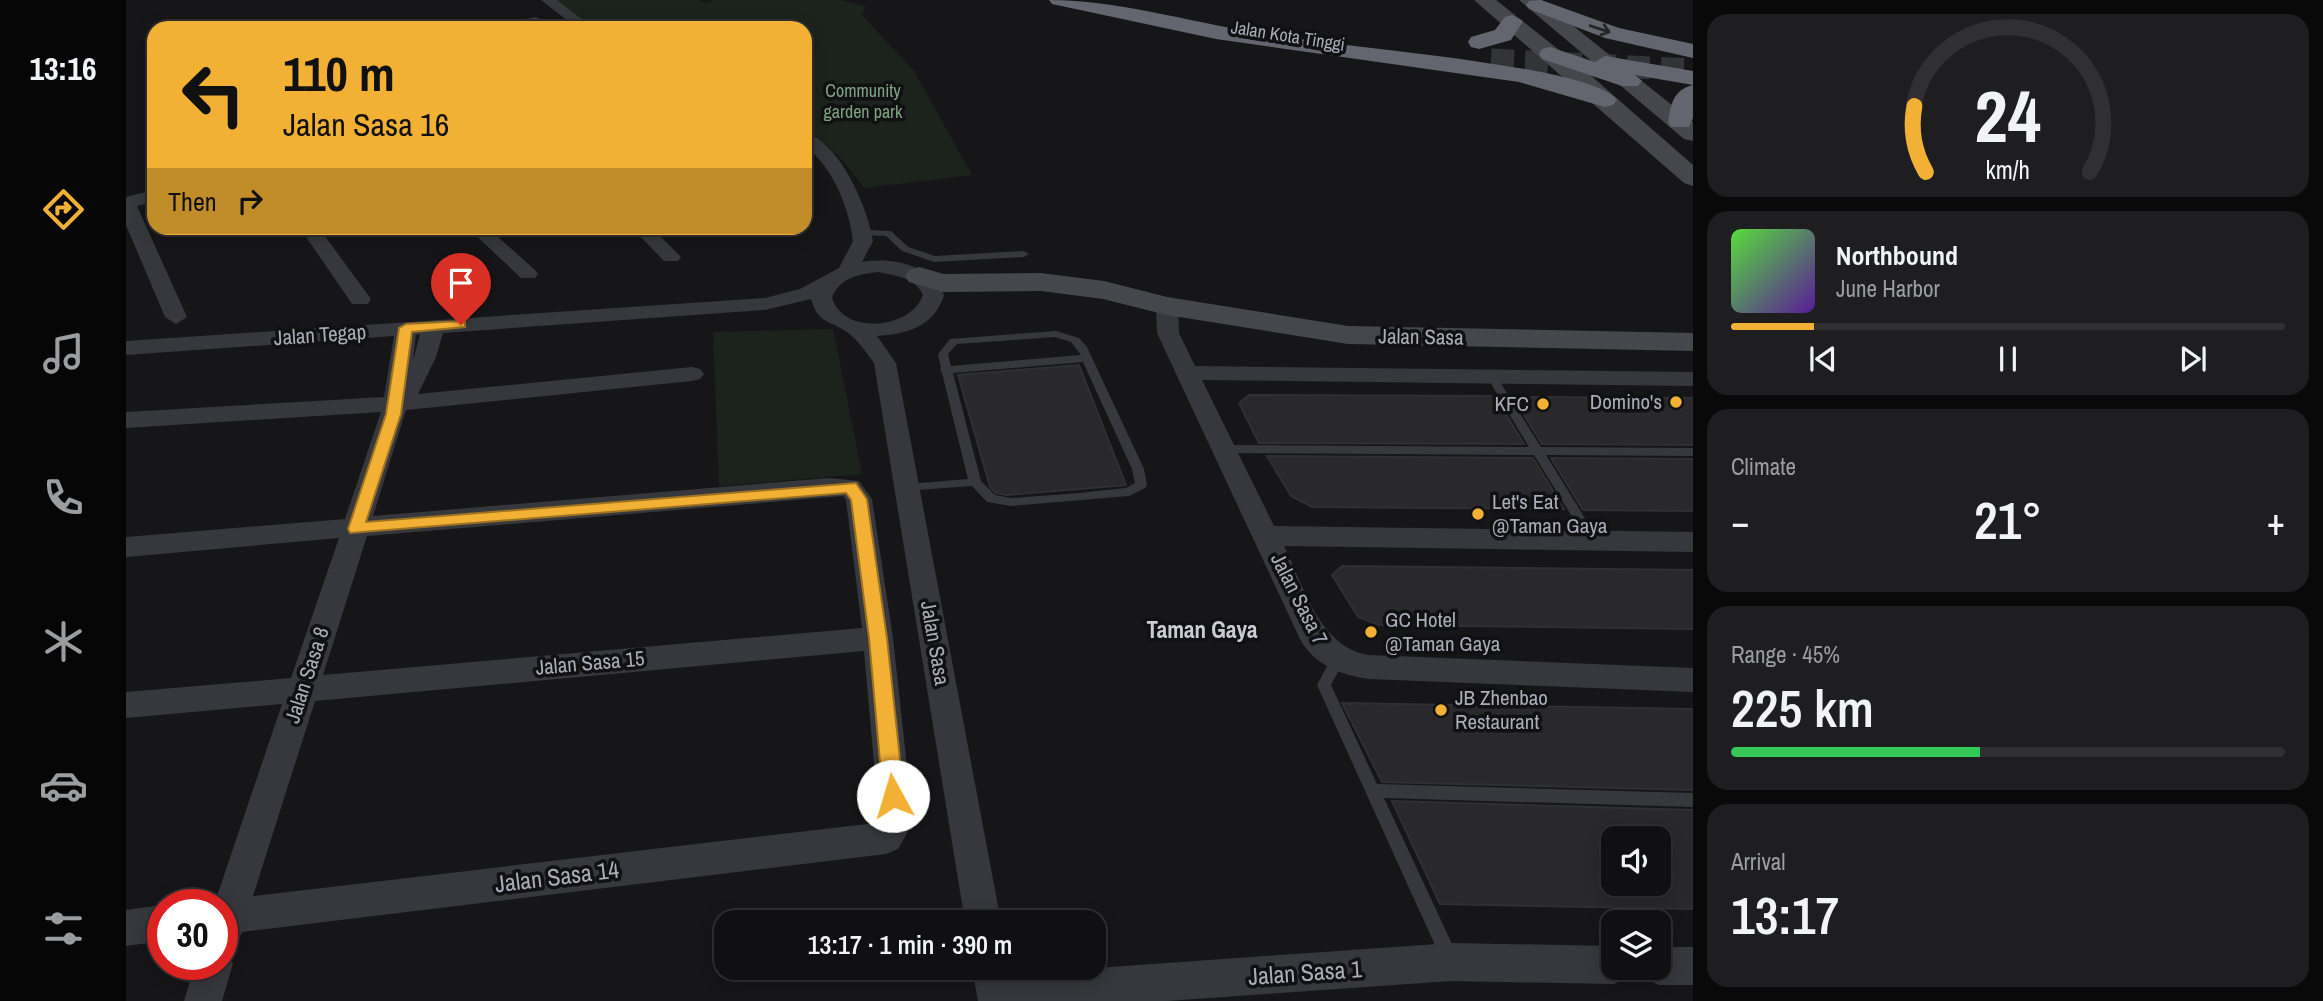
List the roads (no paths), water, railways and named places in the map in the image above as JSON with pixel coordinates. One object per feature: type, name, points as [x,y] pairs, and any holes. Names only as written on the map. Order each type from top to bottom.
[{"type":"highway","points":[[1059,0],[1177,26],[1271,41],[1691,68]]},
{"type":"highway","name":"Jalan Kota Tinggi","points":[[1087,0],[1277,35],[1497,56]]},
{"type":"highway","name":"Jalan Kota Tinggi","points":[[1123,0],[1282,28],[1497,56]]},
{"type":"highway","points":[[1529,2],[1613,33],[1691,68]]},
{"type":"highway","points":[[1497,56],[1503,35],[1512,21]]},
{"type":"highway","points":[[1453,39],[1605,100]]},
{"type":"highway","points":[[1497,56],[1579,60],[1662,52],[1653,58],[1655,62],[1691,68]]},
{"type":"highway","points":[[1579,60],[1630,81]]},
{"type":"highway","points":[[1689,132],[1684,100],[1691,68]]},
{"type":"street","points":[[548,0],[576,21]]},
{"type":"street","points":[[1485,0],[1513,5],[1529,2],[1579,60],[1605,100],[1693,178]]},
{"type":"street","points":[[1485,0],[1512,21],[1579,60]]},
{"type":"street","points":[[1630,81],[1689,132]]},
{"type":"street","points":[[1652,140],[1667,134],[1689,132]]},
{"type":"street","points":[[812,143],[825,153],[853,202],[862,237],[847,272]]},
{"type":"street","points":[[147,198],[126,203],[176,317]]},
{"type":"street","points":[[314,235],[360,299]]},
{"type":"street","points":[[485,235],[528,274]]},
{"type":"street","points":[[648,235],[671,257]]},
{"type":"street","points":[[862,237],[907,272],[931,286],[935,298],[919,318],[895,336],[885,363]]},
{"type":"street","points":[[847,272],[878,266],[907,272]]},
{"type":"street","name":"Jalan Tegap","points":[[126,348],[765,304],[807,293],[847,272]]},
{"type":"street","name":"Jalan Sasa","points":[[907,272],[943,284],[1041,282],[1131,295],[1159,305]]},
{"type":"street","points":[[827,284],[821,298],[827,313]]},
{"type":"street","name":"Jalan Sasa","points":[[919,318],[951,300],[1011,294],[1044,294],[1129,305],[1159,305],[1348,335],[1693,342]]},
{"type":"street","name":"Jalan Tegap","points":[[765,304],[827,313],[855,328]]},
{"type":"street","name":"Jalan Sasa 7","points":[[1159,305],[1167,333],[1315,639],[1326,652],[1338,659]]},
{"type":"street","points":[[855,328],[882,330],[919,318]]},
{"type":"street","name":"Jalan Sasa 8","points":[[235,889],[397,407],[425,357],[433,327]]},
{"type":"street","name":"Jalan Sasa 8","points":[[397,407],[406,328]]},
{"type":"street","name":"Jalan Sasa","points":[[855,328],[873,345],[885,363],[981,910]]},
{"type":"street","points":[[1187,373],[1693,379]]},
{"type":"street","points":[[126,420],[397,407],[692,374]]},
{"type":"street","points":[[126,547],[850,487],[859,499],[878,638]]},
{"type":"street","points":[[1267,536],[1693,542]]},
{"type":"street","name":"Jalan Sasa 15","points":[[126,705],[302,687],[878,638]]},
{"type":"street","name":"Jalan Sasa 14","points":[[238,921],[886,838],[896,822],[878,638]]},
{"type":"street","points":[[1338,659],[1370,667],[1693,680]]},
{"type":"street","points":[[126,928],[147,925]]},
{"type":"street","name":"Jalan Sasa 1","points":[[995,988],[1451,962],[1601,965]]},
{"type":"street","points":[[1671,966],[1693,966]]},
{"type":"street","points":[[203,1001],[209,980]]},
{"type":"lane","points":[[862,237],[888,233],[905,249],[934,259],[1024,254]]},
{"type":"lane","points":[[1056,334],[1075,340],[1088,358],[1142,479],[1141,485],[1129,492],[1011,502],[991,499],[975,482],[943,354],[954,341],[1056,334]]},
{"type":"lane","points":[[945,370],[1088,358]]},
{"type":"lane","points":[[1492,377],[1593,541]]},
{"type":"lane","points":[[1222,449],[1693,452]]},
{"type":"lane","points":[[908,488],[975,482]]},
{"type":"lane","name":"Jalan Sasa 7","points":[[1338,659],[1324,685],[1451,962]]},
{"type":"lane","points":[[1374,791],[1693,800]]},
{"type":"tunnel","points":[[1491,60],[1693,70]]},
{"type":"place","name":"Domino's","points":[[1676,402]]},
{"type":"place","name":"KFC","points":[[1543,404]]},
{"type":"place","name":"Let's Eat @Taman Gaya","points":[[1478,514]]},
{"type":"place","name":"GC Hotel @Taman Gaya","points":[[1371,632]]},
{"type":"place","name":"JB Zhenbao Restaurant","points":[[1441,710]]},
{"type":"district","name":"Taman Gaya","points":[[1202,630]]},
{"type":"park label","name":"Community garden park","points":[[863,101]]}]
